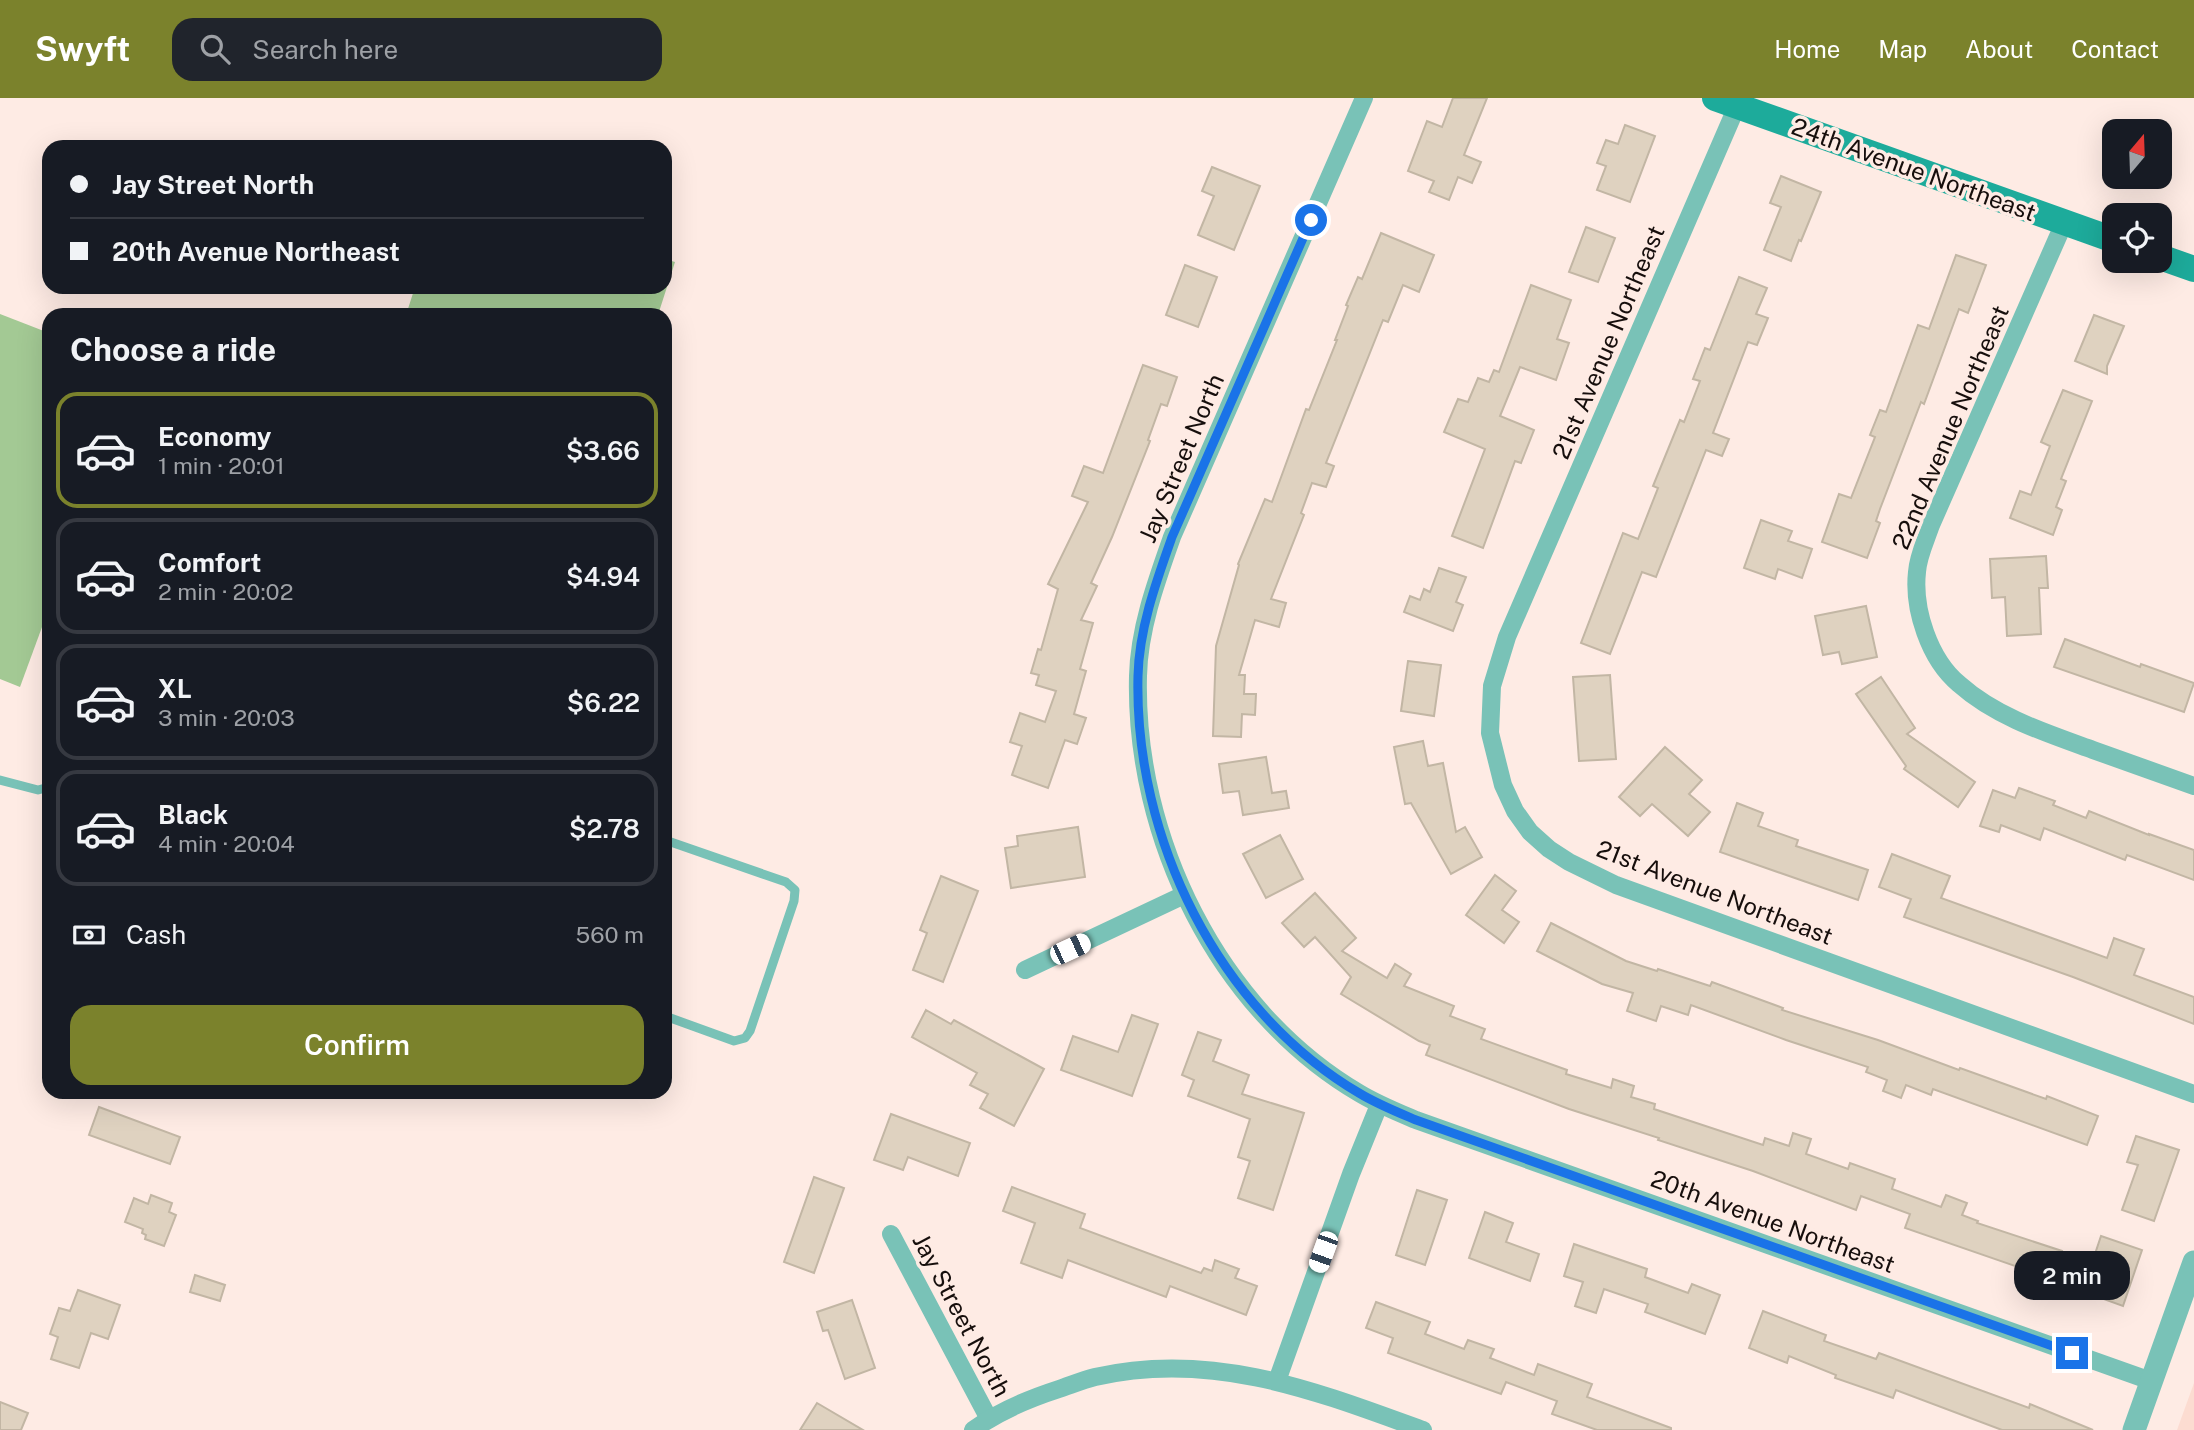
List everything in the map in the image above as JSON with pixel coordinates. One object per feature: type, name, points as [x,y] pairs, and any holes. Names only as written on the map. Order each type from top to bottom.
[{"type":"main road","name":"24th Avenue Northeast","points":[[1726,102],[2102,236]]},
{"type":"main road","points":[[2172,261],[2194,269]]},
{"type":"street","name":"Jay Street North","points":[[1364,98],[1172,537],[1151,600],[1138,675],[1140,732],[1156,818],[1184,895],[1214,950],[1257,1007],[1310,1059],[1379,1105]]},
{"type":"street","name":"21st Avenue Northeast","points":[[1726,102],[1507,637],[1492,686],[1490,733],[1503,785],[1530,832],[1549,849],[1616,885],[2194,1094]]},
{"type":"street","name":"22nd Avenue Northeast","points":[[2064,223],[1931,525],[1917,569],[1921,615],[1929,640],[1941,663],[1958,683],[1999,713],[2194,786]]},
{"type":"street","points":[[1025,970],[1184,895]]},
{"type":"street","points":[[1277,1381],[1351,1174],[1379,1105]]},
{"type":"street","name":"20th Avenue Northeast","points":[[1379,1105],[2151,1381]]},
{"type":"street","name":"Jay Street North","points":[[891,1234],[989,1419]]},
{"type":"street","points":[[2134,1430],[2194,1262]]},
{"type":"street","name":"Jay Street North","points":[[972,1430],[1026,1400],[1094,1378],[1130,1371],[1181,1369],[1242,1373],[1277,1381],[1423,1430]]},
{"type":"lane","points":[[0,780],[42,789]]},
{"type":"lane","points":[[672,842],[786,882],[795,890],[794,901],[751,1031],[745,1038],[734,1041],[672,1019]]},
{"type":"shaded area","points":[[2194,1383],[2194,1430],[2177,1430]]},
{"type":"green space","points":[[413,294],[665,294],[660,308],[408,308]]},
{"type":"green space","points":[[0,314],[42,330],[42,627],[20,687],[0,679]]},
{"type":"building","points":[[1453,98],[1487,98],[1464,155],[1481,162],[1472,183],[1458,177],[1449,200],[1429,192],[1434,181],[1408,171],[1427,121],[1442,127]]},
{"type":"building","points":[[1625,125],[1655,136],[1630,202],[1597,190],[1606,166],[1597,163],[1606,140],[1618,144]]},
{"type":"building","points":[[1212,167],[1260,186],[1234,250],[1198,235],[1214,196],[1202,191]]},
{"type":"building","points":[[1781,176],[1821,192],[1791,261],[1764,250],[1781,207],[1770,203]]},
{"type":"building","points":[[1586,227],[1615,238],[1598,282],[1569,272]]},
{"type":"building","points":[[1381,233],[1434,255],[1419,292],[1403,285],[1388,322],[1383,320],[1326,463],[1334,466],[1326,487],[1312,483],[1301,513],[1304,515],[1271,599],[1286,603],[1279,627],[1255,620],[1239,675],[1245,675],[1244,694],[1256,694],[1255,715],[1242,714],[1241,737],[1213,736],[1216,646],[1238,564],[1265,499],[1272,502],[1306,409],[1309,410],[1337,340],[1348,306],[1346,305],[1358,277],[1362,279]]},
{"type":"building","points":[[1956,255],[1986,265],[1968,313],[1959,309],[1924,404],[1921,402],[1880,509],[1876,521],[1880,523],[1867,558],[1822,542],[1839,494],[1851,498],[1875,437],[1870,435],[1880,410],[1886,412],[1918,325],[1929,329]]},
{"type":"building","points":[[1185,265],[1217,277],[1198,327],[1166,315]]},
{"type":"building","points":[[1739,277],[1767,288],[1756,314],[1768,318],[1757,345],[1748,342],[1713,433],[1729,439],[1722,456],[1706,450],[1656,577],[1642,572],[1610,654],[1581,643],[1623,533],[1638,539],[1658,488],[1653,486],[1680,420],[1684,422],[1700,381],[1693,379],[1705,348],[1710,350]]},
{"type":"building","points":[[1531,285],[1571,300],[1557,339],[1569,343],[1556,380],[1520,367],[1500,416],[1534,430],[1521,463],[1515,461],[1483,548],[1452,536],[1485,449],[1444,432],[1458,399],[1468,402],[1478,378],[1489,382],[1494,370],[1499,372]]},
{"type":"building","points":[[2094,315],[2124,326],[2107,366],[2107,374],[2075,361]]},
{"type":"building","points":[[1143,365],[1177,377],[1167,406],[1161,404],[1148,440],[1150,441],[1091,583],[1097,586],[1081,620],[1093,623],[1080,669],[1086,671],[1074,714],[1086,718],[1077,744],[1065,740],[1048,788],[1012,775],[1022,746],[1010,742],[1020,713],[1045,722],[1056,691],[1036,685],[1039,675],[1031,673],[1038,649],[1041,650],[1058,589],[1048,584],[1088,502],[1072,496],[1084,466],[1103,473]]},
{"type":"building","points":[[2063,390],[2092,401],[2061,479],[2066,481],[2056,507],[2062,510],[2053,535],[2010,518],[2020,491],[2031,495],[2050,446],[2041,442]]},
{"type":"building","points":[[1761,520],[1792,531],[1788,541],[1812,549],[1802,578],[1778,569],[1775,579],[1744,568]]},
{"type":"building","points":[[2046,556],[2048,588],[2039,588],[2041,634],[2007,636],[2005,597],[1992,598],[1990,559]]},
{"type":"building","points":[[1439,568],[1466,577],[1456,602],[1463,605],[1453,631],[1404,612],[1410,596],[1420,600],[1424,589],[1430,592]]},
{"type":"building","points":[[1866,606],[1877,657],[1842,664],[1839,652],[1823,655],[1815,616]]},
{"type":"building","points":[[2065,639],[2140,667],[2141,664],[2194,683],[2184,712],[2054,667]]},
{"type":"building","points":[[1408,661],[1441,665],[1434,716],[1401,711]]},
{"type":"building","points":[[1610,675],[1616,759],[1579,761],[1573,677]]},
{"type":"building","points":[[1881,677],[1915,728],[1907,734],[1975,782],[1958,807],[1904,769],[1906,766],[1856,694]]},
{"type":"building","points":[[1423,741],[1428,766],[1443,763],[1456,832],[1465,827],[1482,857],[1451,874],[1411,803],[1405,804],[1394,747]]},
{"type":"building","points":[[1665,747],[1702,780],[1689,794],[1710,812],[1688,836],[1652,804],[1640,816],[1619,797]]},
{"type":"building","points":[[1266,757],[1272,793],[1286,791],[1289,808],[1243,815],[1239,791],[1223,793],[1219,764]]},
{"type":"building","points":[[2019,788],[2055,801],[2053,805],[2086,818],[2089,811],[2194,850],[2194,880],[2127,855],[2125,860],[2044,828],[2040,840],[2001,825],[1999,832],[1980,826],[1993,790],[2015,798]]},
{"type":"building","points":[[1737,803],[1763,813],[1758,826],[1798,840],[1796,846],[1868,870],[1858,900],[1720,852]]},
{"type":"building","points":[[1078,827],[1085,877],[1011,888],[1005,848],[1018,846],[1017,836]]},
{"type":"building","points":[[1280,835],[1303,879],[1266,898],[1243,854]]},
{"type":"building","points":[[1892,854],[1950,876],[1941,898],[2107,958],[2114,938],[2144,949],[2134,975],[2194,997],[2194,1024],[2073,977],[1904,917],[1911,899],[1879,887]]},
{"type":"building","points":[[1495,875],[1516,891],[1502,910],[1519,922],[1504,943],[1466,915]]},
{"type":"building","points":[[941,876],[978,891],[943,982],[913,970],[927,933],[920,930]]},
{"type":"building","points":[[1315,893],[1356,938],[1342,951],[1387,978],[1395,964],[1411,974],[1404,986],[1454,1006],[1450,1016],[1485,1029],[1481,1039],[1567,1070],[1566,1074],[1611,1088],[1613,1079],[1634,1086],[1631,1097],[1655,1104],[1654,1109],[1763,1145],[1765,1138],[1789,1146],[1793,1133],[1811,1139],[1806,1154],[1848,1169],[1850,1163],[1895,1179],[1892,1189],[1941,1207],[1946,1195],[1967,1203],[1962,1215],[1978,1221],[1977,1223],[2062,1251],[2053,1279],[1905,1228],[1910,1214],[1861,1196],[1856,1210],[1753,1171],[1569,1109],[1426,1055],[1430,1045],[1341,994],[1351,977],[1315,937],[1304,947],[1282,923]]},
{"type":"building","points":[[1551,923],[1626,961],[1710,986],[1712,982],[1783,1008],[1782,1010],[1878,1040],[2046,1099],[2047,1096],[2098,1116],[2087,1145],[1933,1089],[1931,1095],[1906,1085],[1901,1098],[1883,1091],[1887,1080],[1866,1072],[1868,1067],[1691,1005],[1688,1015],[1661,1006],[1656,1021],[1627,1011],[1633,993],[1602,984],[1537,951]]},
{"type":"building","points":[[926,1010],[951,1024],[954,1020],[1044,1069],[1014,1126],[980,1108],[988,1094],[970,1085],[977,1073],[912,1037]]},
{"type":"building","points":[[1132,1015],[1158,1024],[1132,1096],[1061,1070],[1073,1036],[1118,1052]]},
{"type":"building","points":[[1198,1032],[1221,1040],[1213,1061],[1249,1075],[1242,1094],[1304,1113],[1273,1210],[1238,1198],[1250,1161],[1238,1157],[1250,1119],[1188,1096],[1194,1080],[1182,1075]]},
{"type":"building","points":[[99,1107],[180,1137],[170,1164],[89,1135]]},
{"type":"building","points":[[891,1114],[970,1143],[958,1176],[908,1157],[903,1170],[874,1160]]},
{"type":"building","points":[[2136,1136],[2179,1150],[2154,1221],[2122,1210],[2138,1165],[2127,1162]]},
{"type":"building","points":[[814,1177],[844,1188],[814,1273],[784,1262]]},
{"type":"building","points":[[1012,1187],[1085,1214],[1080,1228],[1201,1273],[1204,1268],[1212,1271],[1215,1260],[1239,1269],[1235,1278],[1257,1286],[1246,1315],[1170,1286],[1166,1297],[1068,1260],[1062,1278],[1021,1263],[1035,1223],[1003,1211]]},
{"type":"building","points":[[1417,1190],[1447,1200],[1425,1265],[1396,1255]]},
{"type":"building","points":[[151,1195],[172,1203],[169,1212],[176,1215],[164,1246],[145,1239],[143,1229],[125,1222],[134,1198],[148,1204]]},
{"type":"building","points":[[1485,1212],[1513,1223],[1506,1242],[1539,1254],[1530,1281],[1469,1258]]},
{"type":"building","points":[[2101,1236],[2142,1250],[2123,1306],[2098,1297],[2108,1269],[2092,1263]]},
{"type":"building","points":[[1574,1244],[1647,1269],[1645,1277],[1688,1293],[1692,1284],[1720,1295],[1705,1334],[1645,1312],[1648,1304],[1604,1289],[1596,1313],[1575,1306],[1583,1282],[1564,1276]]},
{"type":"building","points":[[195,1275],[225,1285],[220,1301],[190,1292]]},
{"type":"building","points":[[78,1290],[120,1305],[108,1339],[91,1333],[79,1368],[51,1359],[58,1337],[50,1334],[59,1308],[70,1311]]},
{"type":"building","points":[[852,1300],[875,1368],[845,1379],[828,1330],[823,1331],[817,1312]]},
{"type":"building","points":[[1376,1302],[1430,1322],[1425,1334],[1464,1349],[1468,1340],[1494,1349],[1490,1358],[1534,1375],[1538,1364],[1592,1384],[1587,1397],[1671,1430],[1597,1430],[1552,1414],[1557,1401],[1506,1382],[1501,1394],[1388,1353],[1393,1338],[1366,1328]]},
{"type":"building","points":[[1763,1311],[1826,1335],[1824,1341],[1876,1359],[1879,1353],[2029,1408],[2030,1404],[2093,1430],[2002,1430],[1896,1390],[1893,1398],[1835,1378],[1836,1375],[1789,1356],[1787,1363],[1749,1348]]},
{"type":"building","points":[[0,1402],[28,1413],[21,1430],[0,1430]]},
{"type":"building","points":[[817,1403],[863,1430],[800,1430]]},
{"type":"route","points":[[1311,220],[1172,537],[1154,589],[1141,646],[1138,675],[1140,732],[1156,818],[1184,895],[1214,950],[1257,1007],[1286,1037],[1310,1059],[1379,1105],[2072,1353]]}]
